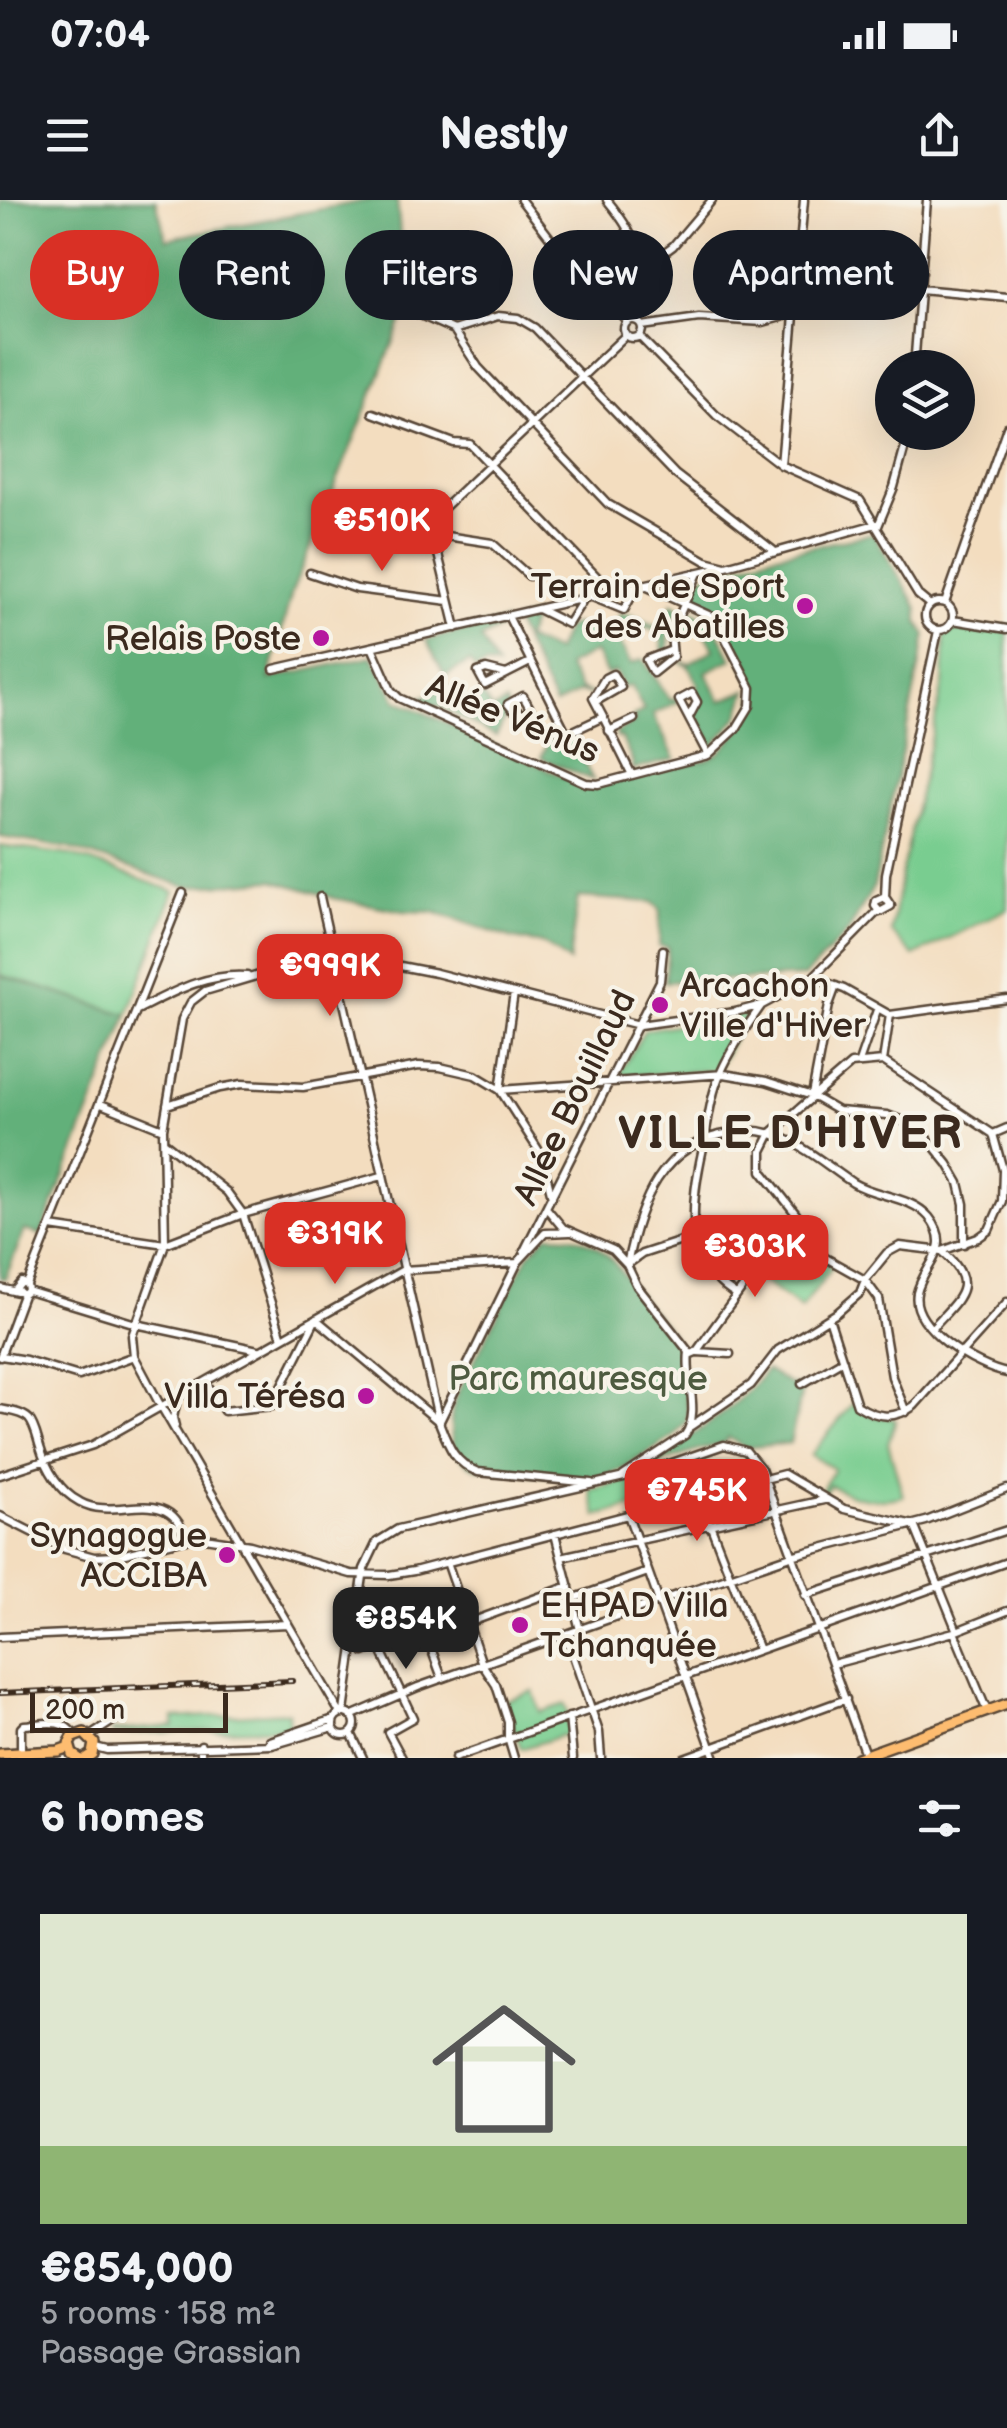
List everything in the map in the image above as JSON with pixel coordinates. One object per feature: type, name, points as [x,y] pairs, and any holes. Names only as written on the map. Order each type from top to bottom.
[{"type":"main road","points":[[863,1757],[1007,1704]]},
{"type":"main road","points":[[0,1754],[69,1748],[82,1758],[93,1742],[84,1733],[75,1736],[69,1748]]},
{"type":"street","points":[[521,200],[561,252],[635,322],[639,336],[716,416],[782,465],[860,500],[918,595],[930,605],[945,603]]},
{"type":"street","points":[[606,200],[630,230]]},
{"type":"street","points":[[673,246],[712,200]]},
{"type":"street","points":[[802,230],[804,200]]},
{"type":"street","points":[[926,230],[928,200]]},
{"type":"street","points":[[929,290],[1007,296]]},
{"type":"street","points":[[454,330],[498,316],[518,318],[534,328],[675,474],[774,551]]},
{"type":"street","points":[[639,336],[626,334],[624,326],[693,318]]},
{"type":"street","points":[[431,320],[454,330],[478,367],[608,504],[706,561],[726,566]]},
{"type":"street","points":[[731,320],[771,320]]},
{"type":"street","points":[[782,465],[794,320]]},
{"type":"street","points":[[915,350],[918,320]]},
{"type":"street","points":[[456,628],[430,521],[626,334]]},
{"type":"street","points":[[372,414],[454,444],[470,444],[602,582]]},
{"type":"street","points":[[945,603],[1007,427]]},
{"type":"street","points":[[877,525],[894,487],[904,450]]},
{"type":"street","points":[[997,451],[1007,456]]},
{"type":"street","points":[[372,505],[433,534],[492,542],[529,576]]},
{"type":"street","points":[[274,669],[726,566],[877,525]]},
{"type":"street","points":[[672,650],[672,634],[699,572]]},
{"type":"street","points":[[310,573],[356,589],[450,601]]},
{"type":"street","points":[[592,597],[624,610],[640,586]]},
{"type":"street","points":[[640,586],[720,624],[751,688],[750,706],[736,728],[708,754],[689,717]]},
{"type":"street","points":[[538,609],[568,624],[583,599]]},
{"type":"street","points":[[938,631],[949,627],[953,620],[953,612],[945,603]]},
{"type":"street","points":[[930,605],[925,620],[938,631]]},
{"type":"street","points":[[508,616],[567,734]]},
{"type":"street","points":[[953,620],[1007,629]]},
{"type":"street","points":[[351,1733],[356,1722],[341,1717],[134,1356],[132,1336],[165,1244],[164,1128],[186,1008],[204,991],[334,953],[639,1025],[762,1005],[812,978],[878,911],[876,901],[885,896],[886,874],[938,631]]},
{"type":"street","name":"Allée Vénus","points":[[372,646],[391,690],[399,698],[586,783],[598,784],[708,754]]},
{"type":"street","points":[[506,674],[530,662]]},
{"type":"street","points":[[595,702],[621,687],[614,674],[605,678],[593,698],[595,702],[603,718],[610,730],[632,775]]},
{"type":"street","points":[[536,720],[567,734],[603,718]]},
{"type":"street","points":[[610,730],[634,719]]},
{"type":"street","points":[[134,1356],[79,1376],[26,1360],[0,1357],[183,893]]},
{"type":"street","points":[[320,897],[403,1270],[447,1444],[463,1466],[478,1472],[598,1484]]},
{"type":"street","name":"Allée Bouillaud","points":[[518,1262],[660,982],[663,950]]},
{"type":"street","points":[[136,1011],[201,980],[231,975],[250,977]]},
{"type":"street","points":[[812,978],[836,986],[890,1015],[1007,999]]},
{"type":"street","points":[[812,1096],[829,1004],[836,986]]},
{"type":"street","points":[[500,1090],[514,993]]},
{"type":"street","points":[[736,1296],[713,1278],[704,1264],[692,1217],[692,1188],[720,1074],[762,1005]]},
{"type":"street","points":[[859,1062],[877,1010]]},
{"type":"street","points":[[883,1062],[890,1015]]},
{"type":"street","points":[[691,1426],[751,1385],[778,1350],[830,1318],[860,1293],[865,1280],[888,1253],[900,1246],[941,1251],[989,1230],[1002,1201],[1004,1170],[993,1134],[883,1062],[859,1062],[851,1064],[771,1133],[762,1151],[762,1170],[824,1258],[865,1280],[879,1299],[892,1377],[906,1412]]},
{"type":"street","points":[[168,1105],[242,1084],[303,1087],[418,1066],[475,1075],[500,1090],[541,1154],[552,1200]]},
{"type":"street","points":[[500,1090],[720,1074],[766,1081],[812,1096],[838,1112],[888,1115],[924,1134],[959,1183],[964,1204],[964,1244]]},
{"type":"street","points":[[100,1104],[164,1128]]},
{"type":"street","points":[[993,1134],[1007,1128]]},
{"type":"street","points":[[627,1265],[632,1232],[653,1188],[676,1154],[704,1139],[753,1130],[771,1133],[856,1185],[918,1208],[935,1227],[941,1251],[959,1269],[964,1287],[961,1296],[932,1328]]},
{"type":"street","points":[[164,1142],[227,1192],[243,1214],[282,1338]]},
{"type":"street","points":[[51,1227],[165,1244],[243,1214],[382,1176]]},
{"type":"street","points":[[548,1209],[563,1228],[612,1250],[627,1265],[637,1286],[693,1354]]},
{"type":"street","points":[[621,1478],[685,1436],[693,1414],[686,1367],[796,1214]]},
{"type":"street","points":[[539,1224],[540,1232],[570,1232]]},
{"type":"street","points":[[439,1422],[518,1262],[545,1233]]},
{"type":"street","points":[[627,1265],[642,1254],[697,1236]]},
{"type":"street","points":[[941,1251],[918,1290],[921,1316],[960,1353],[980,1366],[1007,1373]]},
{"type":"street","points":[[0,1475],[92,1445],[403,1270],[518,1262]]},
{"type":"street","points":[[0,1288],[24,1290],[136,1324],[259,1350]]},
{"type":"street","points":[[830,1318],[858,1404],[888,1417],[906,1412],[990,1325],[1007,1302]]},
{"type":"street","points":[[316,1319],[439,1422]]},
{"type":"street","points":[[205,1382],[224,1411],[272,1406],[316,1319]]},
{"type":"street","points":[[693,1354],[730,1354]]},
{"type":"street","points":[[802,1384],[843,1360]]},
{"type":"street","points":[[176,1432],[174,1408],[178,1398]]},
{"type":"street","points":[[162,1408],[174,1408]]},
{"type":"street","points":[[0,1409],[21,1413],[32,1423],[44,1462],[76,1501],[101,1508],[167,1510],[181,1523],[186,1538]]},
{"type":"street","points":[[351,1733],[341,1734],[341,1717],[363,1576],[377,1542],[398,1529],[598,1484],[716,1447],[732,1446],[752,1456],[761,1470],[846,1699],[863,1757]]},
{"type":"street","points":[[0,1516],[65,1549],[94,1557],[118,1556],[186,1538],[222,1539],[363,1576],[390,1575],[446,1562],[784,1474],[844,1509],[914,1525]]},
{"type":"street","points":[[116,1719],[93,1742],[108,1750],[272,1745],[442,1678],[658,1602],[791,1556],[914,1525],[1007,1488]]},
{"type":"street","points":[[698,1496],[759,1650]]},
{"type":"street","points":[[561,1557],[825,1500]]},
{"type":"street","points":[[628,1515],[715,1758]]},
{"type":"street","points":[[884,1518],[890,1523],[887,1532]]},
{"type":"street","points":[[914,1525],[986,1711]]},
{"type":"street","points":[[805,1595],[1007,1530]]},
{"type":"street","points":[[555,1534],[580,1630]]},
{"type":"street","points":[[446,1562],[482,1664],[496,1686],[510,1729],[508,1738],[514,1758]]},
{"type":"street","points":[[455,1758],[1007,1562]]},
{"type":"street","points":[[572,1599],[648,1572]]},
{"type":"street","points":[[364,1652],[424,1629],[569,1586]]},
{"type":"street","points":[[833,1664],[956,1631],[1007,1611]]},
{"type":"street","points":[[0,1637],[288,1624]]},
{"type":"street","points":[[424,1629],[442,1678]]},
{"type":"street","points":[[566,1635],[599,1732],[601,1758]]},
{"type":"street","points":[[379,1646],[414,1718],[388,1732],[402,1758]]},
{"type":"street","points":[[684,1758],[846,1699]]},
{"type":"street","points":[[569,1718],[573,1758]]},
{"type":"street","points":[[21,1752],[24,1725],[63,1723],[75,1736]]},
{"type":"street","points":[[351,1733],[364,1758]]},
{"type":"street","points":[[201,1746],[202,1758]]},
{"type":"green space","points":[[0,200],[156,200],[166,239],[179,237],[179,320],[325,320],[325,230],[213,230],[369,200],[397,200],[400,230],[345,230],[345,320],[403,320],[292,592],[269,679],[372,656],[397,700],[588,788],[708,759],[739,731],[753,707],[755,687],[723,622],[691,598],[702,576],[768,556],[870,534],[875,536],[918,608],[918,622],[926,635],[874,886],[848,932],[804,977],[665,982],[668,947],[659,946],[660,909],[652,902],[578,897],[569,962],[543,944],[513,939],[434,912],[403,911],[338,899],[273,880],[187,887],[69,848],[0,837]]},
{"type":"green space","points":[[673,603],[679,607],[669,631],[668,650],[663,651],[660,633],[647,627],[619,641],[631,664],[643,659],[670,700],[676,698],[678,702],[653,714],[675,759],[633,770],[616,733],[635,722],[633,716],[644,710],[630,685],[624,688],[615,672],[607,675],[595,652],[567,666],[580,690],[593,695],[580,692],[555,705],[514,621],[535,615],[525,639],[556,652],[566,628],[575,624],[607,641],[620,614],[660,628]]},
{"type":"green space","points":[[687,609],[713,621],[732,659],[706,672],[721,701],[747,690],[739,716],[711,748],[697,717],[692,715],[700,702],[692,690],[699,686],[688,666],[675,659],[689,664],[714,649],[701,626],[675,640]]},
{"type":"green space","points":[[504,621],[502,627],[481,639],[497,667],[487,665],[475,670],[470,662],[445,676],[426,640]]},
{"type":"green space","points":[[953,630],[1007,631],[1007,909],[914,956],[891,932],[943,684],[945,636]]},
{"type":"green space","points":[[451,687],[462,707],[483,696],[492,710],[506,703],[509,711],[496,736],[437,705],[435,708],[416,699]]},
{"type":"green space","points":[[552,732],[564,737],[575,734],[578,740],[574,743],[593,780],[541,758]]},
{"type":"green space","points":[[0,846],[72,855],[174,891],[128,1015],[0,975]]},
{"type":"green space","points":[[0,975],[128,1015],[41,1235],[25,1230],[5,1279],[0,1278]]},
{"type":"green space","points":[[748,1013],[717,1070],[618,1076],[645,1030]]},
{"type":"green space","points":[[794,1225],[832,1267],[801,1309],[756,1276]]},
{"type":"green space","name":"Parc mauresque","points":[[548,1235],[583,1240],[607,1255],[670,1331],[679,1349],[688,1412],[686,1423],[673,1437],[604,1476],[565,1478],[476,1468],[454,1446],[451,1424],[458,1392],[529,1254]]},
{"type":"green space","points":[[766,1370],[789,1384],[803,1387],[790,1443],[745,1448],[728,1437],[726,1442],[634,1471],[722,1414]]},
{"type":"green space","points":[[853,1403],[873,1416],[896,1419],[888,1443],[903,1496],[866,1498],[830,1485],[824,1493],[821,1491],[834,1469],[811,1455]]},
{"type":"green space","points":[[646,1476],[653,1502],[597,1516],[590,1490]]},
{"type":"green space","points":[[533,1691],[540,1712],[565,1704],[570,1733],[521,1749],[504,1701]]},
{"type":"green space","points":[[288,1712],[289,1728],[112,1734],[174,1726],[174,1718]]},
{"type":"railway","points":[[0,1693],[292,1681]]},
{"type":"place","name":"Terrain de Sport des Abatilles","points":[[805,606]]},
{"type":"place","name":"Relais Poste","points":[[321,638]]},
{"type":"place","name":"Arcachon Ville d'Hiver","points":[[660,1005]]},
{"type":"place","name":"Villa Térésa","points":[[366,1396]]},
{"type":"place","name":"Synagogue ACCIBA","points":[[227,1555]]},
{"type":"place","name":"EHPAD Villa Tchanquée","points":[[520,1625]]},
{"type":"district","name":"VILLE D'HIVER","points":[[791,1132]]}]
